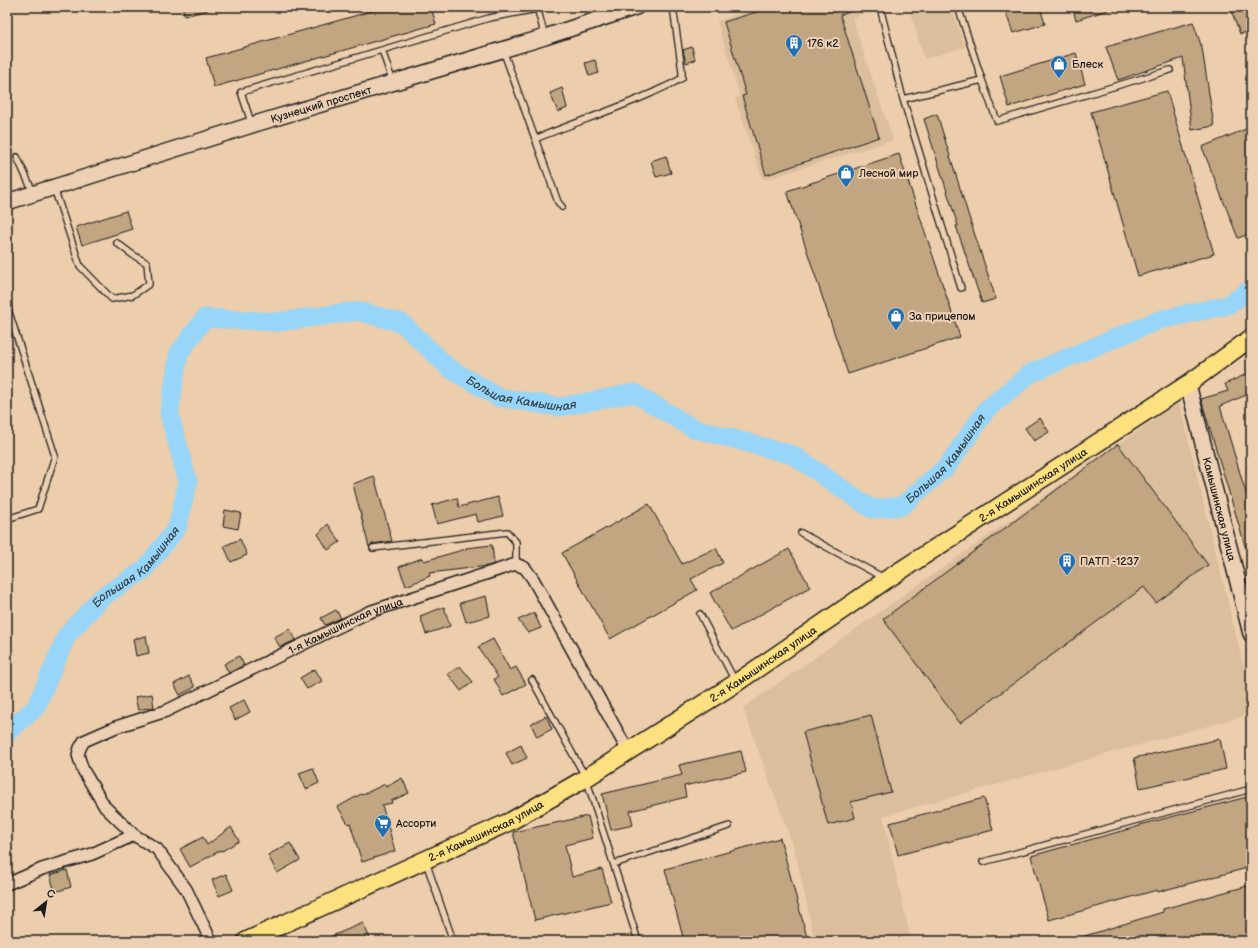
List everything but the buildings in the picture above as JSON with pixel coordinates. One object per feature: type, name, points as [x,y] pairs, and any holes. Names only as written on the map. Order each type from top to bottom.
[{"type":"main road","name":"2-я Камышинская улица","points":[[246,941],[511,821],[586,778],[736,683],[886,580],[1188,384],[1251,338]]},
{"type":"street","name":"Кузнецкий проспект","points":[[7,202],[252,125],[545,37],[636,7]]},
{"type":"street","name":"Камышинская улица","points":[[1188,384],[1251,634]]},
{"type":"street","points":[[516,564],[525,568],[533,579],[628,751]]},
{"type":"street","name":"1-я Камышинская улица","points":[[211,941],[186,889],[157,849],[134,835],[105,808],[83,770],[78,755],[84,741],[116,727],[166,711],[370,612],[516,564]]},
{"type":"street","points":[[7,884],[42,869],[92,854],[134,835]]},
{"type":"lane","points":[[535,139],[631,103],[682,78],[673,7]]},
{"type":"lane","points":[[880,7],[903,100],[962,288]]},
{"type":"lane","points":[[958,7],[997,121],[1170,70]]},
{"type":"lane","points":[[252,125],[241,92],[489,18],[537,8],[545,37]]},
{"type":"lane","points":[[382,50],[393,83]]},
{"type":"lane","points":[[503,50],[558,202],[562,207]]},
{"type":"lane","points":[[903,100],[982,80]]},
{"type":"lane","points":[[17,157],[34,194]]},
{"type":"lane","points":[[54,188],[80,266],[112,299],[133,295],[149,284],[147,263],[117,243]]},
{"type":"lane","points":[[7,306],[54,456],[38,509],[7,519]]},
{"type":"lane","points":[[373,548],[507,532],[516,542],[516,564]]},
{"type":"lane","points":[[801,533],[886,580]]},
{"type":"lane","points":[[700,614],[736,683]]},
{"type":"lane","points":[[532,680],[586,778],[638,941]]},
{"type":"lane","points":[[983,862],[1251,789]]},
{"type":"lane","points":[[614,864],[729,826]]},
{"type":"lane","points":[[425,860],[454,941]]},
{"type":"shaded area","name":"176 к2","points":[[761,7],[882,7],[852,18],[893,140],[763,180],[735,98],[740,96],[717,21]]},
{"type":"shaded area","points":[[909,7],[951,7],[965,47],[924,59]]},
{"type":"shaded area","points":[[1179,402],[1251,697],[1251,714],[883,816],[911,941],[815,941],[795,851],[743,708]]},
{"type":"waterway","name":"Большая Камышная","points":[[7,733],[36,707],[67,635],[102,597],[144,570],[177,528],[188,482],[169,413],[179,353],[205,318],[278,322],[358,311],[402,323],[449,368],[498,397],[560,407],[634,393],[693,428],[793,455],[872,509],[902,506],[948,465],[987,409],[1031,373],[1159,320],[1228,305],[1251,289]]},
{"type":"place","name":"176 к2","points":[[794,58]]},
{"type":"place","name":"Блеск","points":[[1059,79]]},
{"type":"place","name":"Лесной мир","points":[[846,188]]},
{"type":"place","name":"За прицепом","points":[[896,331]]},
{"type":"place","name":"ПАТП -1237","points":[[1067,576]]},
{"type":"place","name":"Ассорти","points":[[383,838]]}]
